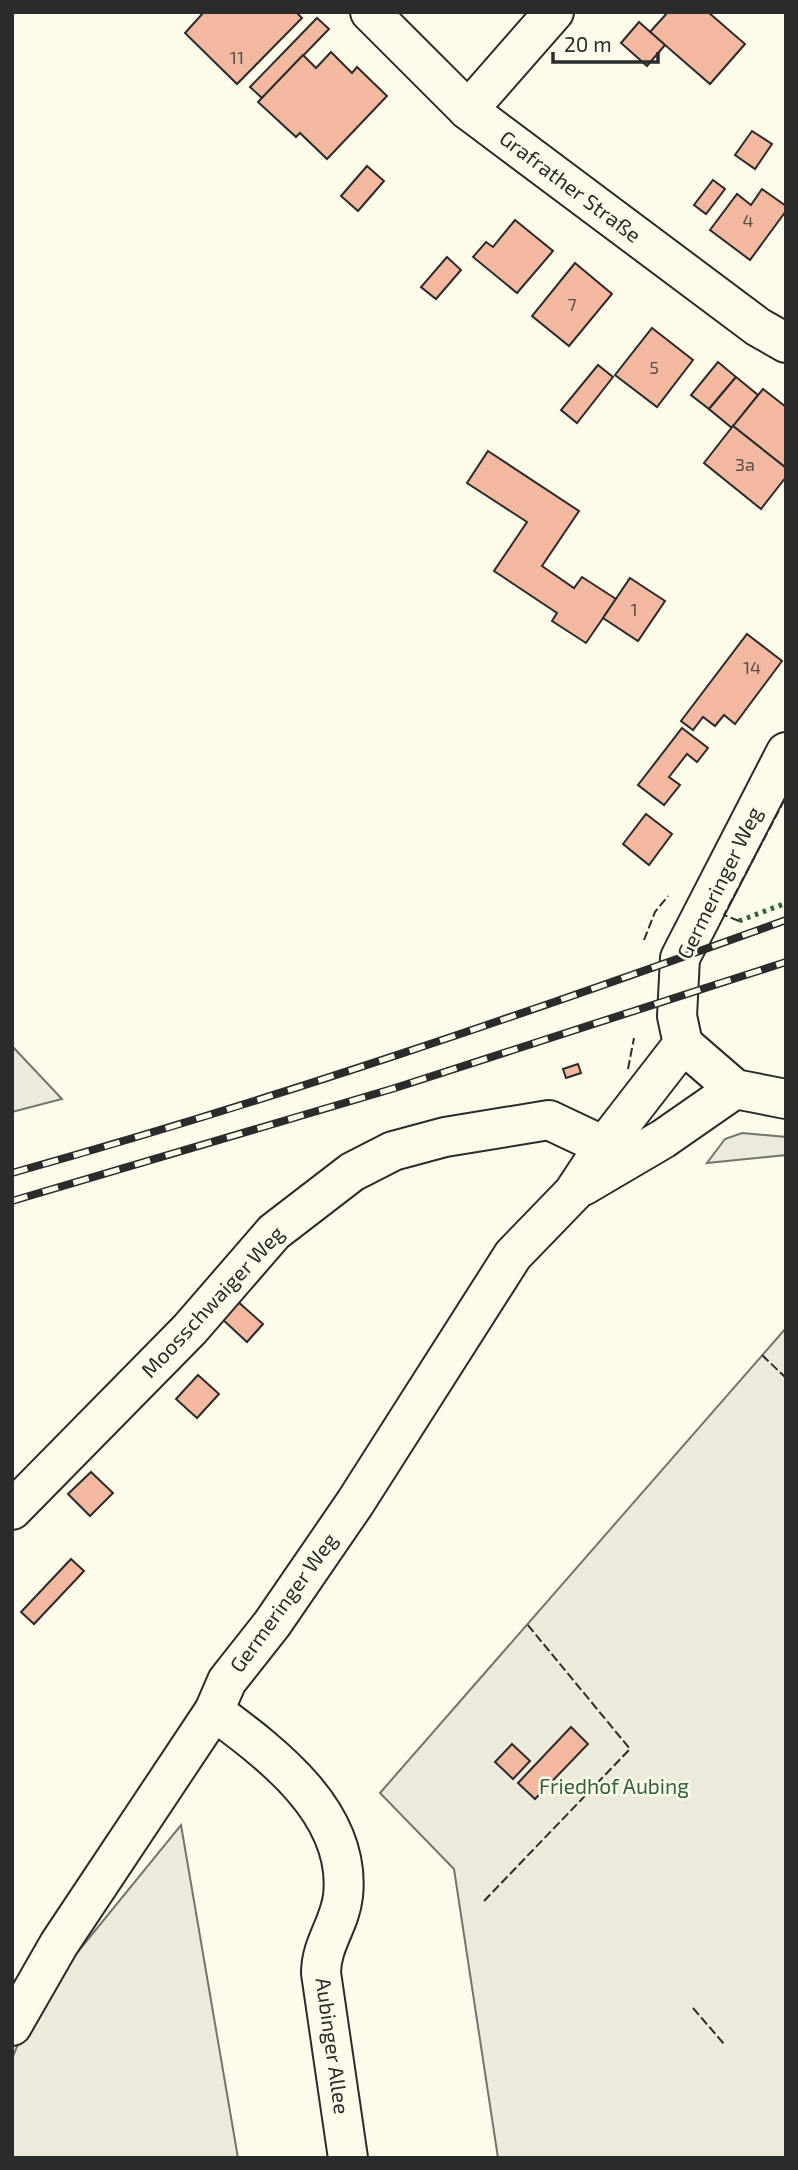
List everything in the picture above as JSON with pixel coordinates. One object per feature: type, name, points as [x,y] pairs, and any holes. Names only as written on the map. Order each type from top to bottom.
[{"type":"street","name":"Grafrather Straße","points":[[370,12],[468,110],[758,327],[786,342]]},
{"type":"street","points":[[468,110],[554,12]]},
{"type":"street","name":"Germeringer Weg","points":[[12,2026],[59,1944],[214,1711],[227,1681],[272,1624],[355,1503],[513,1255],[573,1193],[604,1146],[683,1044],[677,1016],[680,958],[786,752]]},
{"type":"street","points":[[683,1044],[735,1089],[786,1099]]},
{"type":"street","name":"Germeringer Weg","points":[[573,1193],[663,1139],[735,1089]]},
{"type":"street","name":"Moosschwaiger Weg","points":[[12,1510],[190,1329],[274,1232],[352,1172],[393,1151],[445,1137],[549,1120],[604,1146]]},
{"type":"street","name":"Aubinger Allee","points":[[214,1711],[291,1774],[312,1796],[336,1842],[343,1896],[321,1955],[321,1973],[348,2158]]},
{"type":"green space","points":[[12,1046],[62,1099],[12,1112]]},
{"type":"green space","points":[[742,1133],[786,1137],[786,1155],[707,1163],[725,1139]]},
{"type":"green space","name":"Friedhof Aubing","points":[[786,1328],[786,2158],[498,2158],[454,1869],[380,1793]]},
{"type":"green space","points":[[181,1825],[238,2158],[12,2158],[12,2059],[18,2044],[76,1954]]},
{"type":"building","points":[[204,12],[296,12],[302,18],[237,84],[185,33]]},
{"type":"building","points":[[668,12],[708,12],[745,44],[710,84],[650,32]]},
{"type":"building","points":[[317,18],[329,29],[262,98],[250,87]]},
{"type":"building","points":[[639,22],[665,45],[647,66],[621,43]]},
{"type":"building","points":[[331,52],[352,73],[357,67],[387,96],[327,159],[300,133],[296,137],[258,102],[303,55],[316,68]]},
{"type":"building","points":[[752,131],[772,144],[755,169],[735,155]]},
{"type":"building","points":[[367,166],[384,181],[358,211],[341,196]]},
{"type":"building","points":[[713,180],[725,189],[706,214],[694,205]]},
{"type":"building","points":[[762,189],[786,206],[786,211],[750,260],[710,230],[737,194],[751,205]]},
{"type":"building","points":[[515,220],[553,251],[517,293],[473,257],[486,242],[493,247]]},
{"type":"building","points":[[447,257],[461,270],[436,299],[421,287]]},
{"type":"building","points":[[575,263],[612,294],[569,346],[532,316]]},
{"type":"building","points":[[652,328],[693,360],[657,407],[615,375]]},
{"type":"building","points":[[718,362],[736,377],[709,409],[691,395]]},
{"type":"building","points":[[598,365],[613,377],[577,423],[561,410]]},
{"type":"building","points":[[736,377],[758,395],[732,428],[709,409]]},
{"type":"building","points":[[763,389],[786,407],[786,468],[733,426]]},
{"type":"building","points":[[733,426],[786,468],[786,477],[761,509],[704,463]]},
{"type":"building","points":[[488,451],[579,511],[542,566],[574,588],[582,577],[616,599],[586,643],[552,621],[557,613],[494,571],[527,522],[467,483]]},
{"type":"building","points":[[630,578],[665,601],[638,641],[603,618]]},
{"type":"building","points":[[747,634],[782,661],[735,724],[724,715],[715,726],[703,717],[693,730],[681,721]]},
{"type":"building","points":[[682,728],[708,748],[697,762],[687,754],[669,777],[680,785],[664,805],[638,785]]},
{"type":"building","points":[[646,814],[672,834],[649,865],[623,844]]},
{"type":"building","points":[[578,1064],[581,1073],[566,1078],[563,1069]]},
{"type":"building","points":[[236,1300],[263,1324],[247,1342],[221,1318]]},
{"type":"building","points":[[198,1375],[219,1394],[197,1418],[176,1399]]},
{"type":"building","points":[[91,1472],[113,1493],[90,1516],[68,1494]]},
{"type":"building","points":[[71,1559],[84,1571],[34,1624],[21,1612]]},
{"type":"building","points":[[571,1727],[588,1744],[535,1799],[518,1783]]},
{"type":"building","points":[[512,1744],[530,1761],[513,1779],[495,1762]]},
{"type":"railway","points":[[12,1173],[207,1116],[401,1054],[786,920]]},
{"type":"railway","points":[[12,1201],[395,1088],[786,962]]},
{"type":"hedge","points":[[739,921],[786,903]]},
{"type":"fence","points":[[739,921],[724,915],[786,797]]},
{"type":"fence","points":[[644,940],[655,912],[668,896]]},
{"type":"fence","points":[[628,1069],[634,1038]]},
{"type":"fence","points":[[762,1355],[786,1378]]},
{"type":"fence","points":[[484,1901],[630,1749],[527,1624]]},
{"type":"fence","points":[[693,2008],[724,2044]]}]
